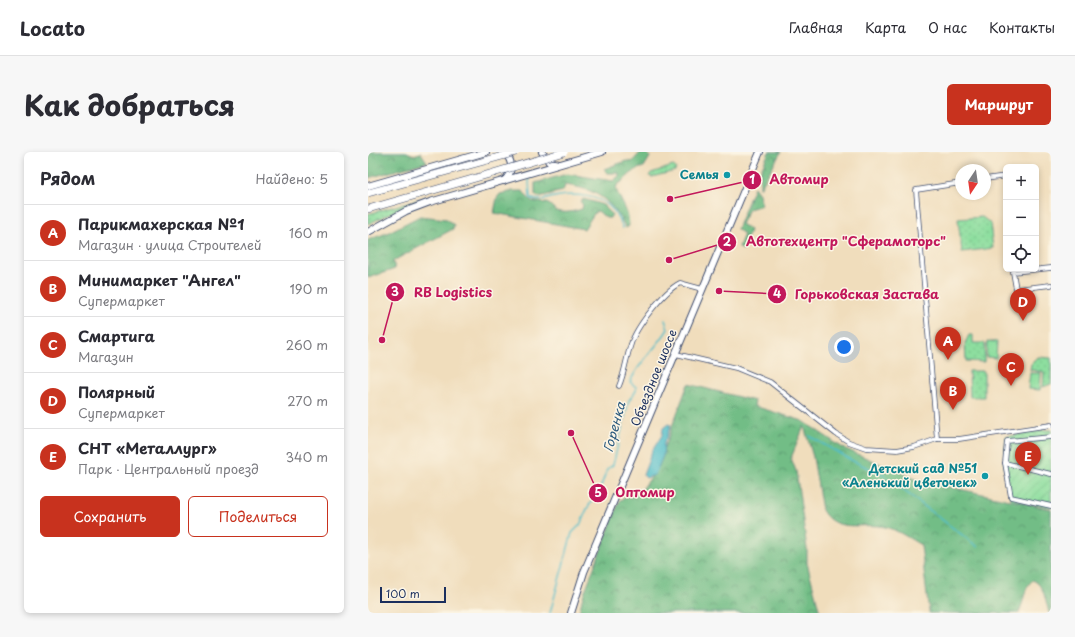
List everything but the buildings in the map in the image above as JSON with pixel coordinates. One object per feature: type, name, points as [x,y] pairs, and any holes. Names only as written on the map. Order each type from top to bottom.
[{"type":"highway","points":[[368,193],[516,152]]},
{"type":"highway","points":[[368,209],[564,152]]},
{"type":"main road","points":[[368,186],[486,152]]},
{"type":"main road","points":[[502,182],[509,176],[511,168],[510,159],[503,152]]},
{"type":"main road","points":[[542,152],[549,162],[560,165]]},
{"type":"main road","points":[[368,232],[419,206],[602,152]]},
{"type":"main road","name":"Объездное шоссе","points":[[571,613],[584,572],[760,152]]},
{"type":"street","points":[[991,179],[1003,177]]},
{"type":"street","points":[[937,439],[916,190],[955,184]]},
{"type":"street","points":[[1051,268],[1013,272],[1016,289],[1051,285]]},
{"type":"street","points":[[619,386],[624,374],[631,343],[637,330],[667,292],[680,283],[702,289]]},
{"type":"street","points":[[676,354],[736,368],[770,382],[836,434],[849,442],[866,448],[897,450],[914,447],[937,439],[959,439],[1051,425]]},
{"type":"street","points":[[1051,437],[1007,441],[1005,464],[1011,497],[1051,506]]},
{"type":"street","points":[[1005,464],[1051,474]]},
{"type":"green space","points":[[368,152],[406,152],[414,155],[421,153],[427,162],[368,178]]},
{"type":"green space","points":[[641,152],[647,152],[650,157],[644,167],[632,172],[617,185],[616,189],[628,216],[629,226],[626,228],[609,203],[586,189],[565,185],[563,191],[538,197],[535,195],[535,183],[567,174],[613,181],[619,176],[619,173],[608,173],[604,169],[626,161],[632,162]]},
{"type":"green space","points":[[769,152],[781,152],[760,188],[760,172]]},
{"type":"green space","points":[[673,166],[676,168],[675,171],[652,177],[649,176],[651,173]]},
{"type":"green space","points":[[754,187],[759,194],[762,205],[749,209],[741,224],[750,230],[743,250],[739,247],[744,234],[737,229]]},
{"type":"green space","points":[[512,191],[523,191],[530,200],[551,205],[560,212],[570,212],[582,209],[583,205],[580,201],[584,199],[603,205],[612,214],[610,218],[606,218],[598,211],[595,212],[584,229],[494,213],[497,198],[500,194]]},
{"type":"green space","points":[[420,199],[368,224],[368,214]]},
{"type":"green space","points":[[420,216],[447,219],[454,225],[453,229],[393,261],[395,269],[368,278],[368,240],[387,233]]},
{"type":"green space","points":[[982,217],[990,223],[993,248],[962,252],[958,219]]},
{"type":"green space","points":[[969,335],[973,335],[973,343],[985,343],[984,362],[966,361],[965,343]]},
{"type":"green space","points":[[987,341],[997,342],[996,358],[986,357]]},
{"type":"green space","points":[[1038,357],[1051,358],[1051,384],[1043,387],[1044,372],[1030,370],[1031,364]]},
{"type":"green space","points":[[969,371],[984,371],[984,397],[970,397]]},
{"type":"green space","points":[[1030,373],[1041,373],[1040,390],[1028,389]]},
{"type":"green space","points":[[688,384],[755,401],[754,406],[803,421],[843,448],[918,480],[1051,509],[1051,613],[1049,613],[1046,599],[1040,586],[1033,580],[1027,587],[1018,613],[929,613],[921,545],[890,528],[842,525],[827,517],[822,510],[813,457],[804,426],[791,458],[796,471],[807,549],[807,563],[820,613],[579,613],[583,596],[620,500],[640,492],[655,472]]},
{"type":"green space","points":[[1042,430],[1051,430],[1051,507],[1011,499],[1004,463],[1006,437]]},
{"type":"water","points":[[668,424],[671,425],[664,443],[663,456],[655,475],[646,478],[643,475],[652,451],[662,435],[663,428]]},
{"type":"waterway","name":"Горенка","points":[[532,176],[529,180],[530,198],[539,200],[577,195],[600,200],[612,209],[623,228]]},
{"type":"waterway","name":"Горенка","points":[[550,613],[572,533],[580,525],[587,509],[601,486],[607,469],[613,465],[629,400],[636,391],[636,387],[630,382],[643,361],[668,329],[665,320]]},
{"type":"waterway","points":[[809,436],[853,461],[882,474],[978,547]]},
{"type":"place","name":"Семья","points":[[727,175]]},
{"type":"place","name":"Автомир","points":[[670,199]]},
{"type":"place","name":"Автотехцентр \"Сферамоторс\"","points":[[669,260]]},
{"type":"place","name":"Горьковская Застава","points":[[719,291]]},
{"type":"place","name":"Полярный","points":[[1023,321]]},
{"type":"place","name":"RB Logistics","points":[[382,340]]},
{"type":"place","name":"Парикмахерская №1","points":[[948,360]]},
{"type":"place","name":"Смартига","points":[[1011,386]]},
{"type":"place","name":"Минимаркет \"Ангел\"","points":[[953,410]]},
{"type":"place","name":"Оптомир","points":[[571,433]]},
{"type":"place","name":"СНТ «Металлург»","points":[[1028,475]]},
{"type":"place","name":"Детский сад №51 «Аленький цветочек»","points":[[985,476]]}]
